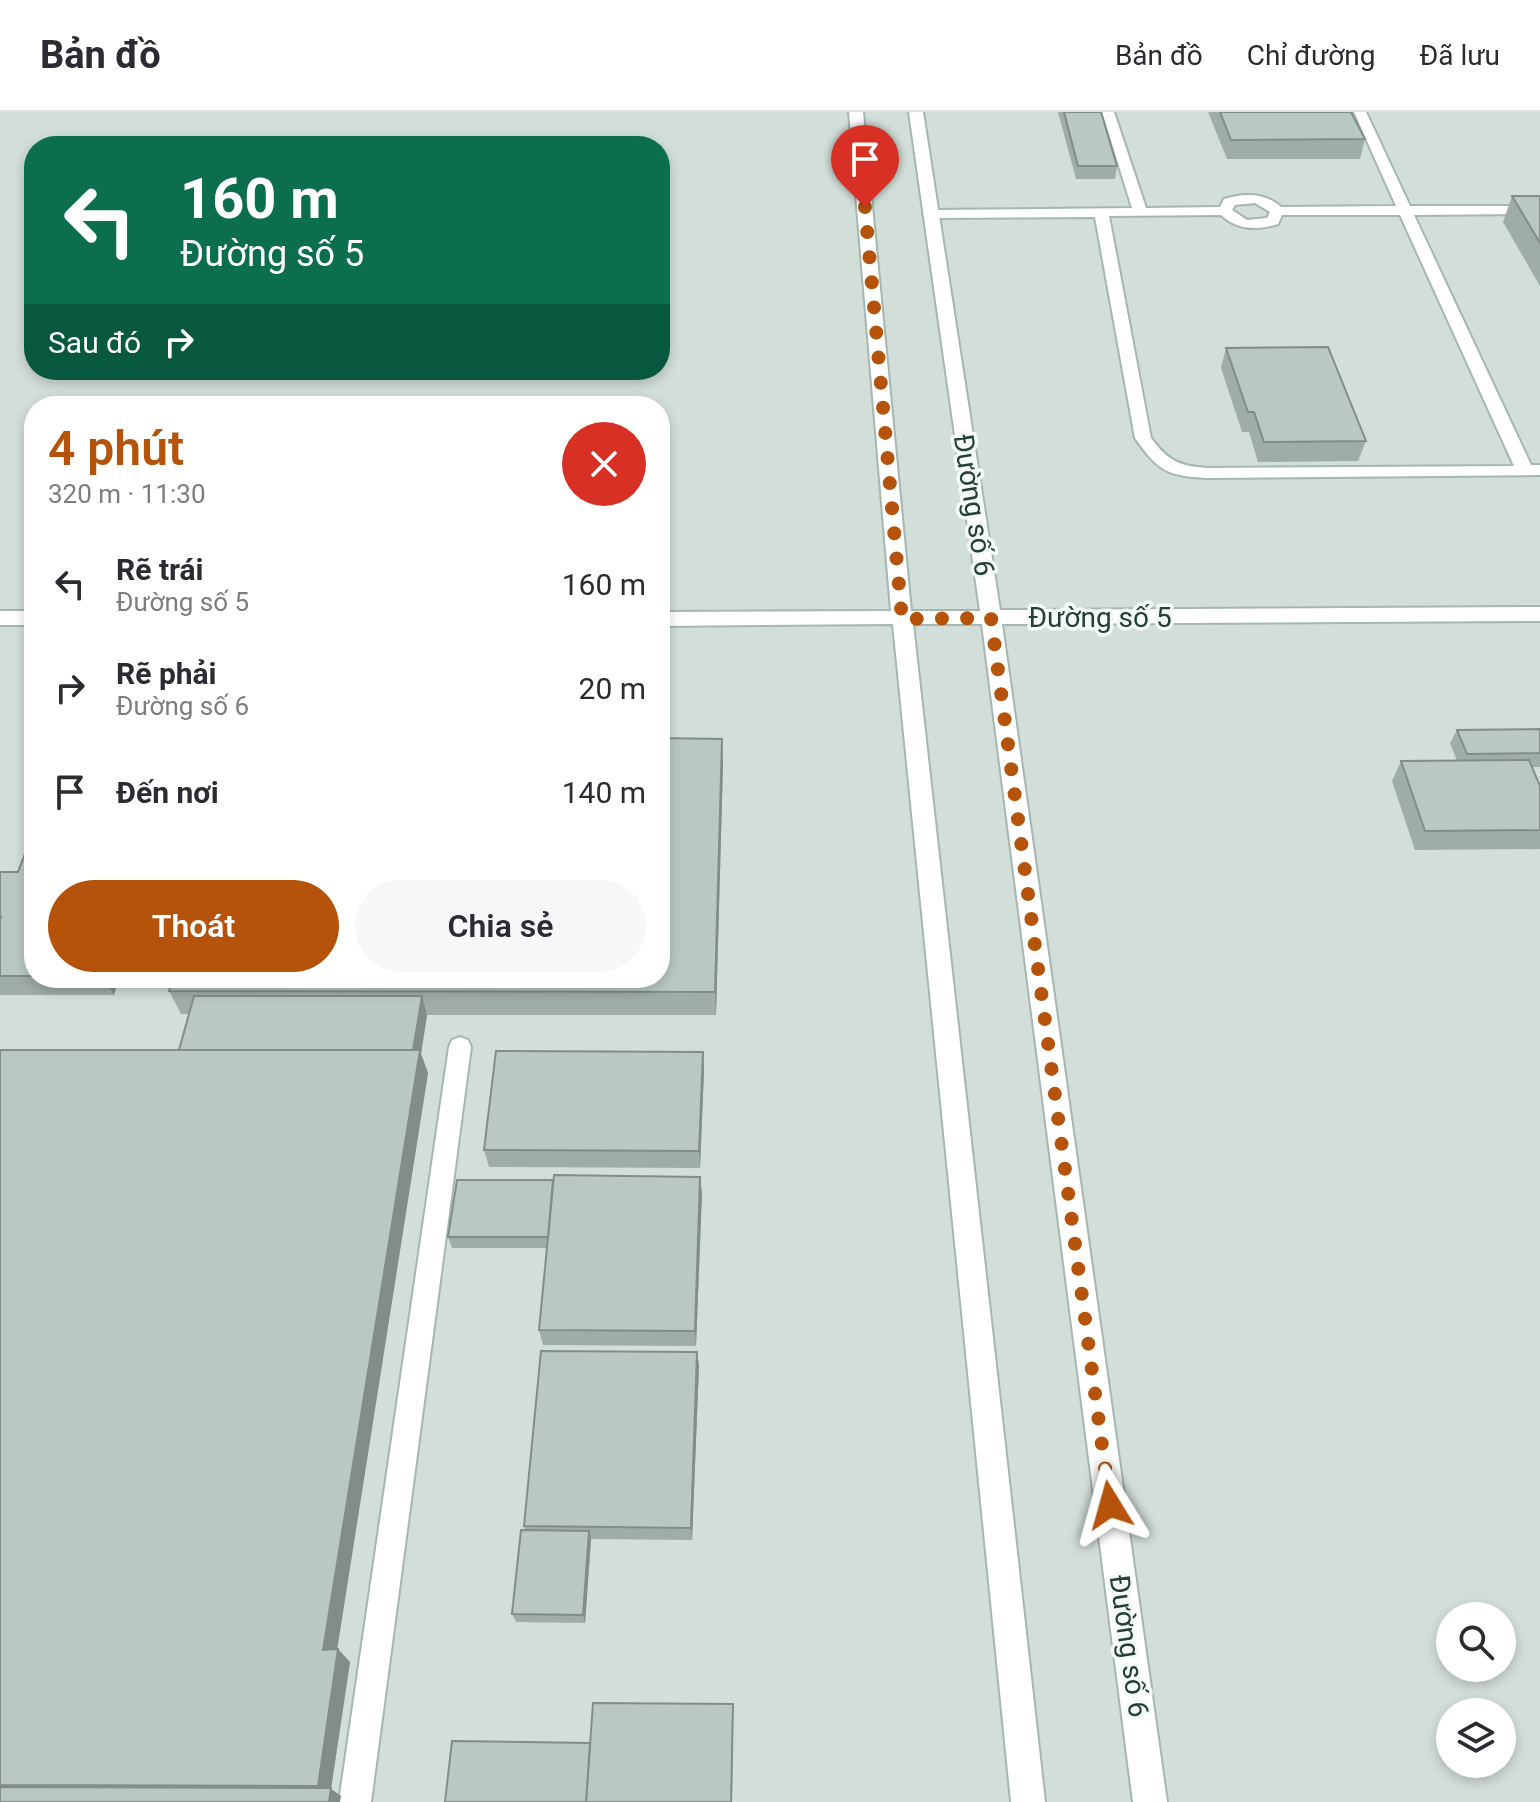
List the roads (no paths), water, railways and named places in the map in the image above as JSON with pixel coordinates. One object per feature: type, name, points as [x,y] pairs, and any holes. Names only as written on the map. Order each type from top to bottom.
[{"type":"street","points":[[856,112],[902,619],[1028,1802]]},
{"type":"street","name":"Đường số 6","points":[[916,112],[991,618],[1150,1802]]},
{"type":"street","name":"Đường số 5","points":[[670,619],[1540,614]]},
{"type":"street","points":[[0,618],[24,618]]},
{"type":"lane","points":[[1108,112],[1140,212]]},
{"type":"lane","points":[[1101,213],[1143,438],[1162,465],[1177,471],[1207,473],[1533,471],[1360,112]]},
{"type":"lane","points":[[1225,211],[1229,202],[1246,198],[1266,202],[1277,211],[1540,210]]},
{"type":"lane","points":[[930,214],[1225,211],[1236,221],[1256,225],[1273,221],[1277,211]]},
{"type":"lane","points":[[355,1802],[460,1047]]}]
